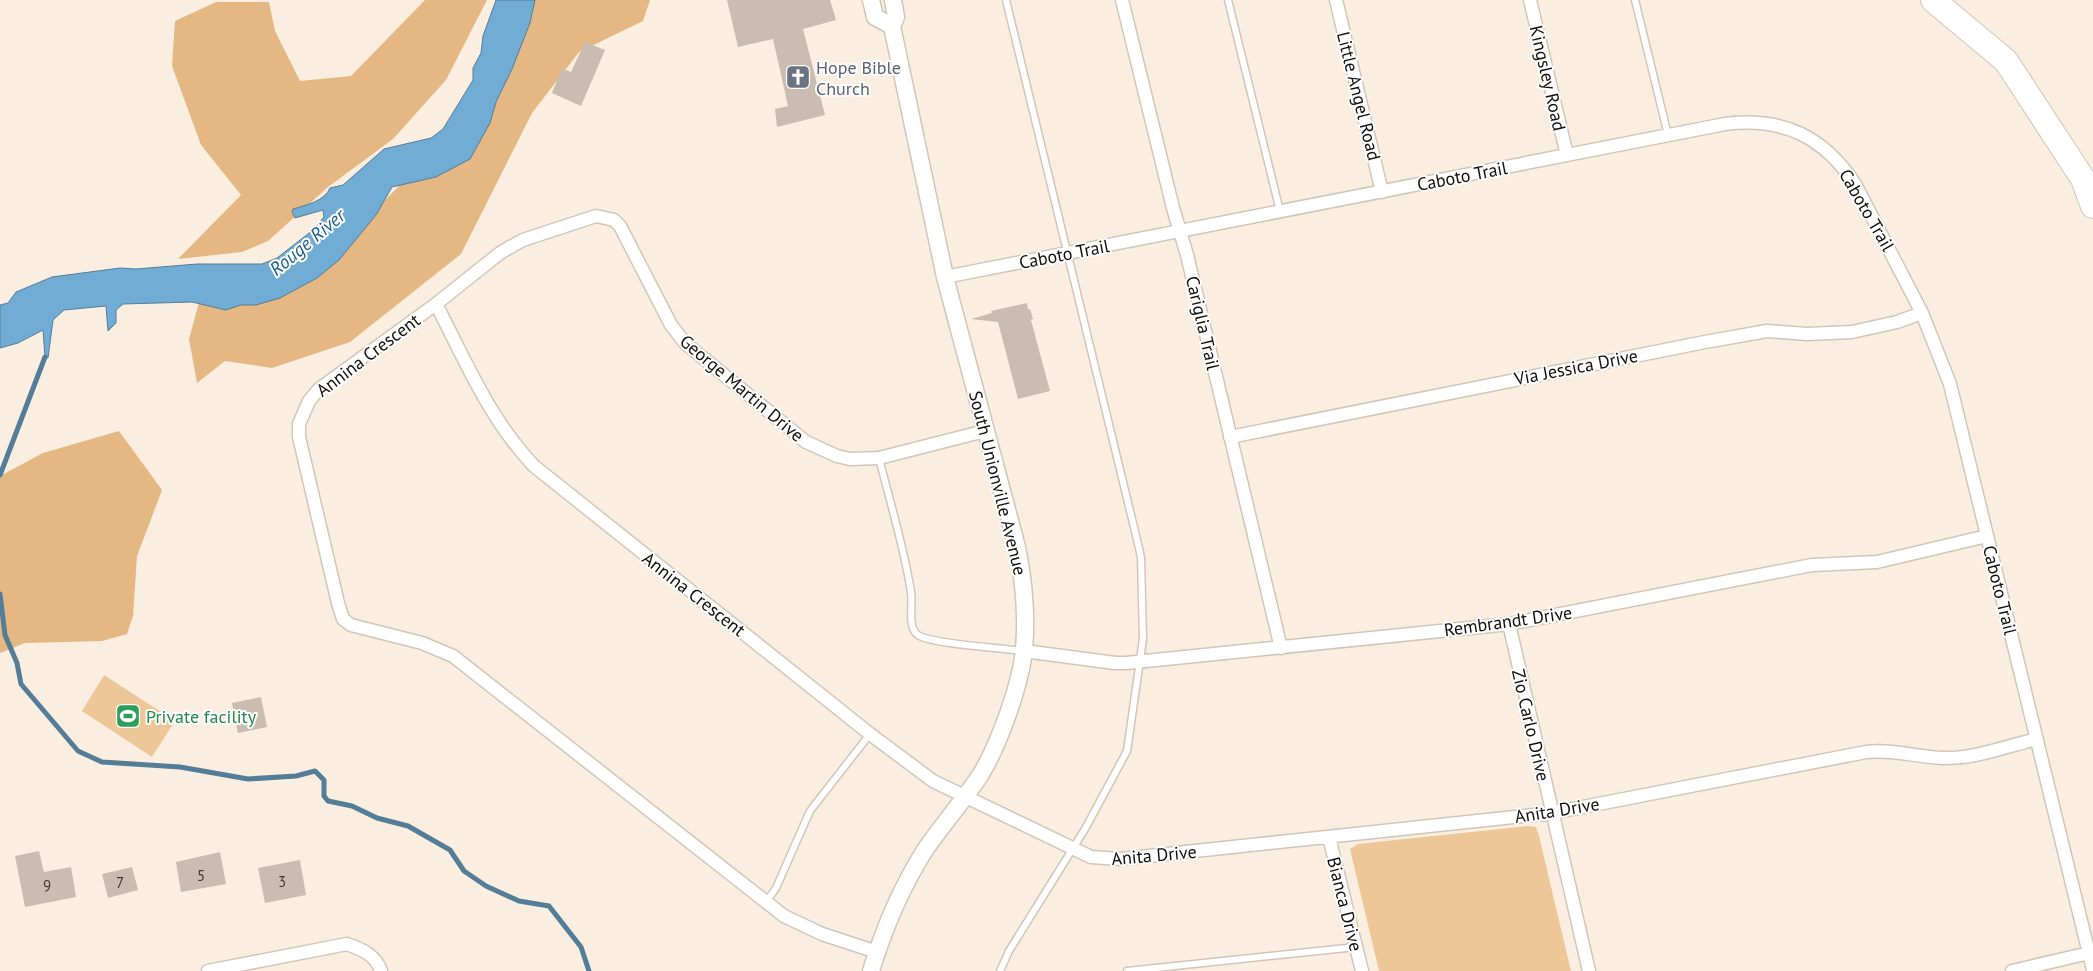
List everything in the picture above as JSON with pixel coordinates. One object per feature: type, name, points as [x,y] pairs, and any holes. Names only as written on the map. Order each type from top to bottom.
[{"type":"highway","points":[[1933,0],[2006,61],[2083,179],[2093,206]]},
{"type":"street","points":[[872,0],[875,17],[892,26]]},
{"type":"street","name":"South Unionville Avenue","points":[[872,971],[894,907],[913,870],[987,762],[1011,703],[1024,651],[1024,591],[1020,560],[945,277],[892,26],[896,16],[893,0]]},
{"type":"street","name":"Cariglia Trail","points":[[1122,0],[1179,231],[1187,255],[1281,648]]},
{"type":"street","name":"Little Angel Road","points":[[1336,0],[1382,192]]},
{"type":"street","name":"Kingsley Road","points":[[1530,0],[1567,155]]},
{"type":"street","name":"Caboto Trail","points":[[945,277],[1725,124],[1748,122],[1776,124],[1793,130],[1819,144],[1843,166],[1855,184],[1922,313],[1950,384],[2093,970]]},
{"type":"street","name":"George Martin Drive","points":[[436,304],[500,253],[523,240],[587,218],[604,216],[614,220],[620,226],[671,325],[685,344],[806,442],[837,456],[850,459],[879,458],[985,431]]},
{"type":"street","name":"Annina Crescent","points":[[877,952],[822,934],[792,920],[766,902],[454,656],[422,643],[346,623],[343,619],[301,455],[299,424],[303,411],[319,389],[436,304],[495,417],[515,446],[534,466],[870,734],[933,781],[1072,849]]},
{"type":"street","name":"Via Jessica Drive","points":[[1230,437],[1722,339],[1767,331],[1807,334],[1852,332],[1896,322],[1922,313]]},
{"type":"street","name":"Rembrandt Drive","points":[[1024,651],[1115,663],[1141,662],[1509,624],[1812,564],[1877,562],[1987,536]]},
{"type":"street","name":"Zio Carlo Drive","points":[[1509,624],[1589,971]]},
{"type":"street","name":"Anita Drive","points":[[1072,849],[1091,857],[1120,859],[1552,813],[1866,752],[1880,750],[1945,758],[1962,757],[2037,739]]},
{"type":"street","name":"Bianca Drive","points":[[1329,837],[1362,971]]},
{"type":"street","points":[[208,971],[347,944],[366,951],[379,964],[381,971]]},
{"type":"street","points":[[2012,971],[2089,953]]},
{"type":"lane","points":[[1000,971],[1009,951],[1072,849],[1128,751],[1143,639],[1142,558],[1006,0]]},
{"type":"lane","points":[[1228,0],[1280,212]]},
{"type":"lane","points":[[1635,0],[1668,135]]},
{"type":"lane","points":[[879,458],[906,564],[912,598],[912,629],[916,634],[932,641],[1024,651]]},
{"type":"lane","points":[[766,902],[776,888],[810,811],[870,734]]},
{"type":"lane","points":[[1127,971],[1356,947]]},
{"type":"shaded area","points":[[425,0],[487,0],[446,80],[393,139],[328,187],[268,241],[242,252],[178,259],[241,195],[201,145],[172,66],[175,21],[216,2],[269,2],[275,31],[300,81],[351,76]]},
{"type":"shaded area","points":[[530,0],[650,0],[643,21],[579,52],[532,113],[461,254],[350,342],[272,368],[225,361],[197,383],[189,339],[201,295],[252,297],[377,208],[411,174],[457,145]]},
{"type":"shaded area","points":[[119,431],[162,490],[137,556],[133,616],[127,634],[102,641],[25,643],[0,653],[0,476],[43,453]]},
{"type":"shaded area","name":"Private facility","points":[[104,675],[175,721],[152,757],[82,711]]},
{"type":"shaded area","points":[[1528,826],[1536,827],[1539,836],[1571,971],[1379,971],[1350,849],[1358,844]]},
{"type":"water","name":"Rouge River","points":[[496,0],[535,0],[530,23],[512,69],[496,102],[490,123],[470,159],[436,177],[392,187],[376,215],[339,260],[317,278],[280,298],[256,305],[241,305],[226,310],[192,302],[123,304],[116,310],[116,323],[108,331],[106,306],[64,310],[53,320],[48,358],[45,357],[43,330],[18,343],[0,348],[0,305],[8,303],[16,292],[52,277],[120,268],[136,269],[197,264],[262,264],[277,258],[313,230],[324,217],[323,210],[295,218],[292,212],[293,209],[320,199],[330,188],[343,185],[384,149],[431,138],[443,129],[473,80],[473,68],[481,53],[483,36]]},
{"type":"building","name":"Hope Bible Church","points":[[727,0],[830,0],[836,20],[803,29],[825,115],[777,127],[775,109],[788,106],[773,39],[738,47]]},
{"type":"building","points":[[585,42],[605,50],[581,106],[552,93],[562,68],[571,72]]},
{"type":"building","points":[[1027,303],[1033,319],[1031,320],[1050,391],[1018,399],[998,322],[971,319],[992,313],[991,311]]},
{"type":"building","points":[[261,697],[267,727],[238,733],[232,703]]},
{"type":"building","points":[[39,851],[44,872],[71,867],[76,897],[25,907],[15,856]]},
{"type":"building","points":[[220,852],[226,884],[181,892],[176,862]]},
{"type":"building","points":[[300,860],[306,895],[265,903],[258,868]]},
{"type":"building","points":[[132,867],[138,890],[108,898],[102,874]]},
{"type":"waterway","points":[[0,475],[45,357]]},
{"type":"waterway","points":[[0,594],[5,635],[17,663],[21,684],[78,751],[102,762],[180,767],[248,779],[296,776],[315,771],[324,780],[324,796],[328,801],[352,806],[377,818],[408,826],[450,850],[464,871],[486,886],[519,901],[549,906],[581,947],[589,971]]},
{"type":"place","name":"Hope Bible Church","points":[[798,77]]},
{"type":"place","name":"Private facility","points":[[128,716]]}]
